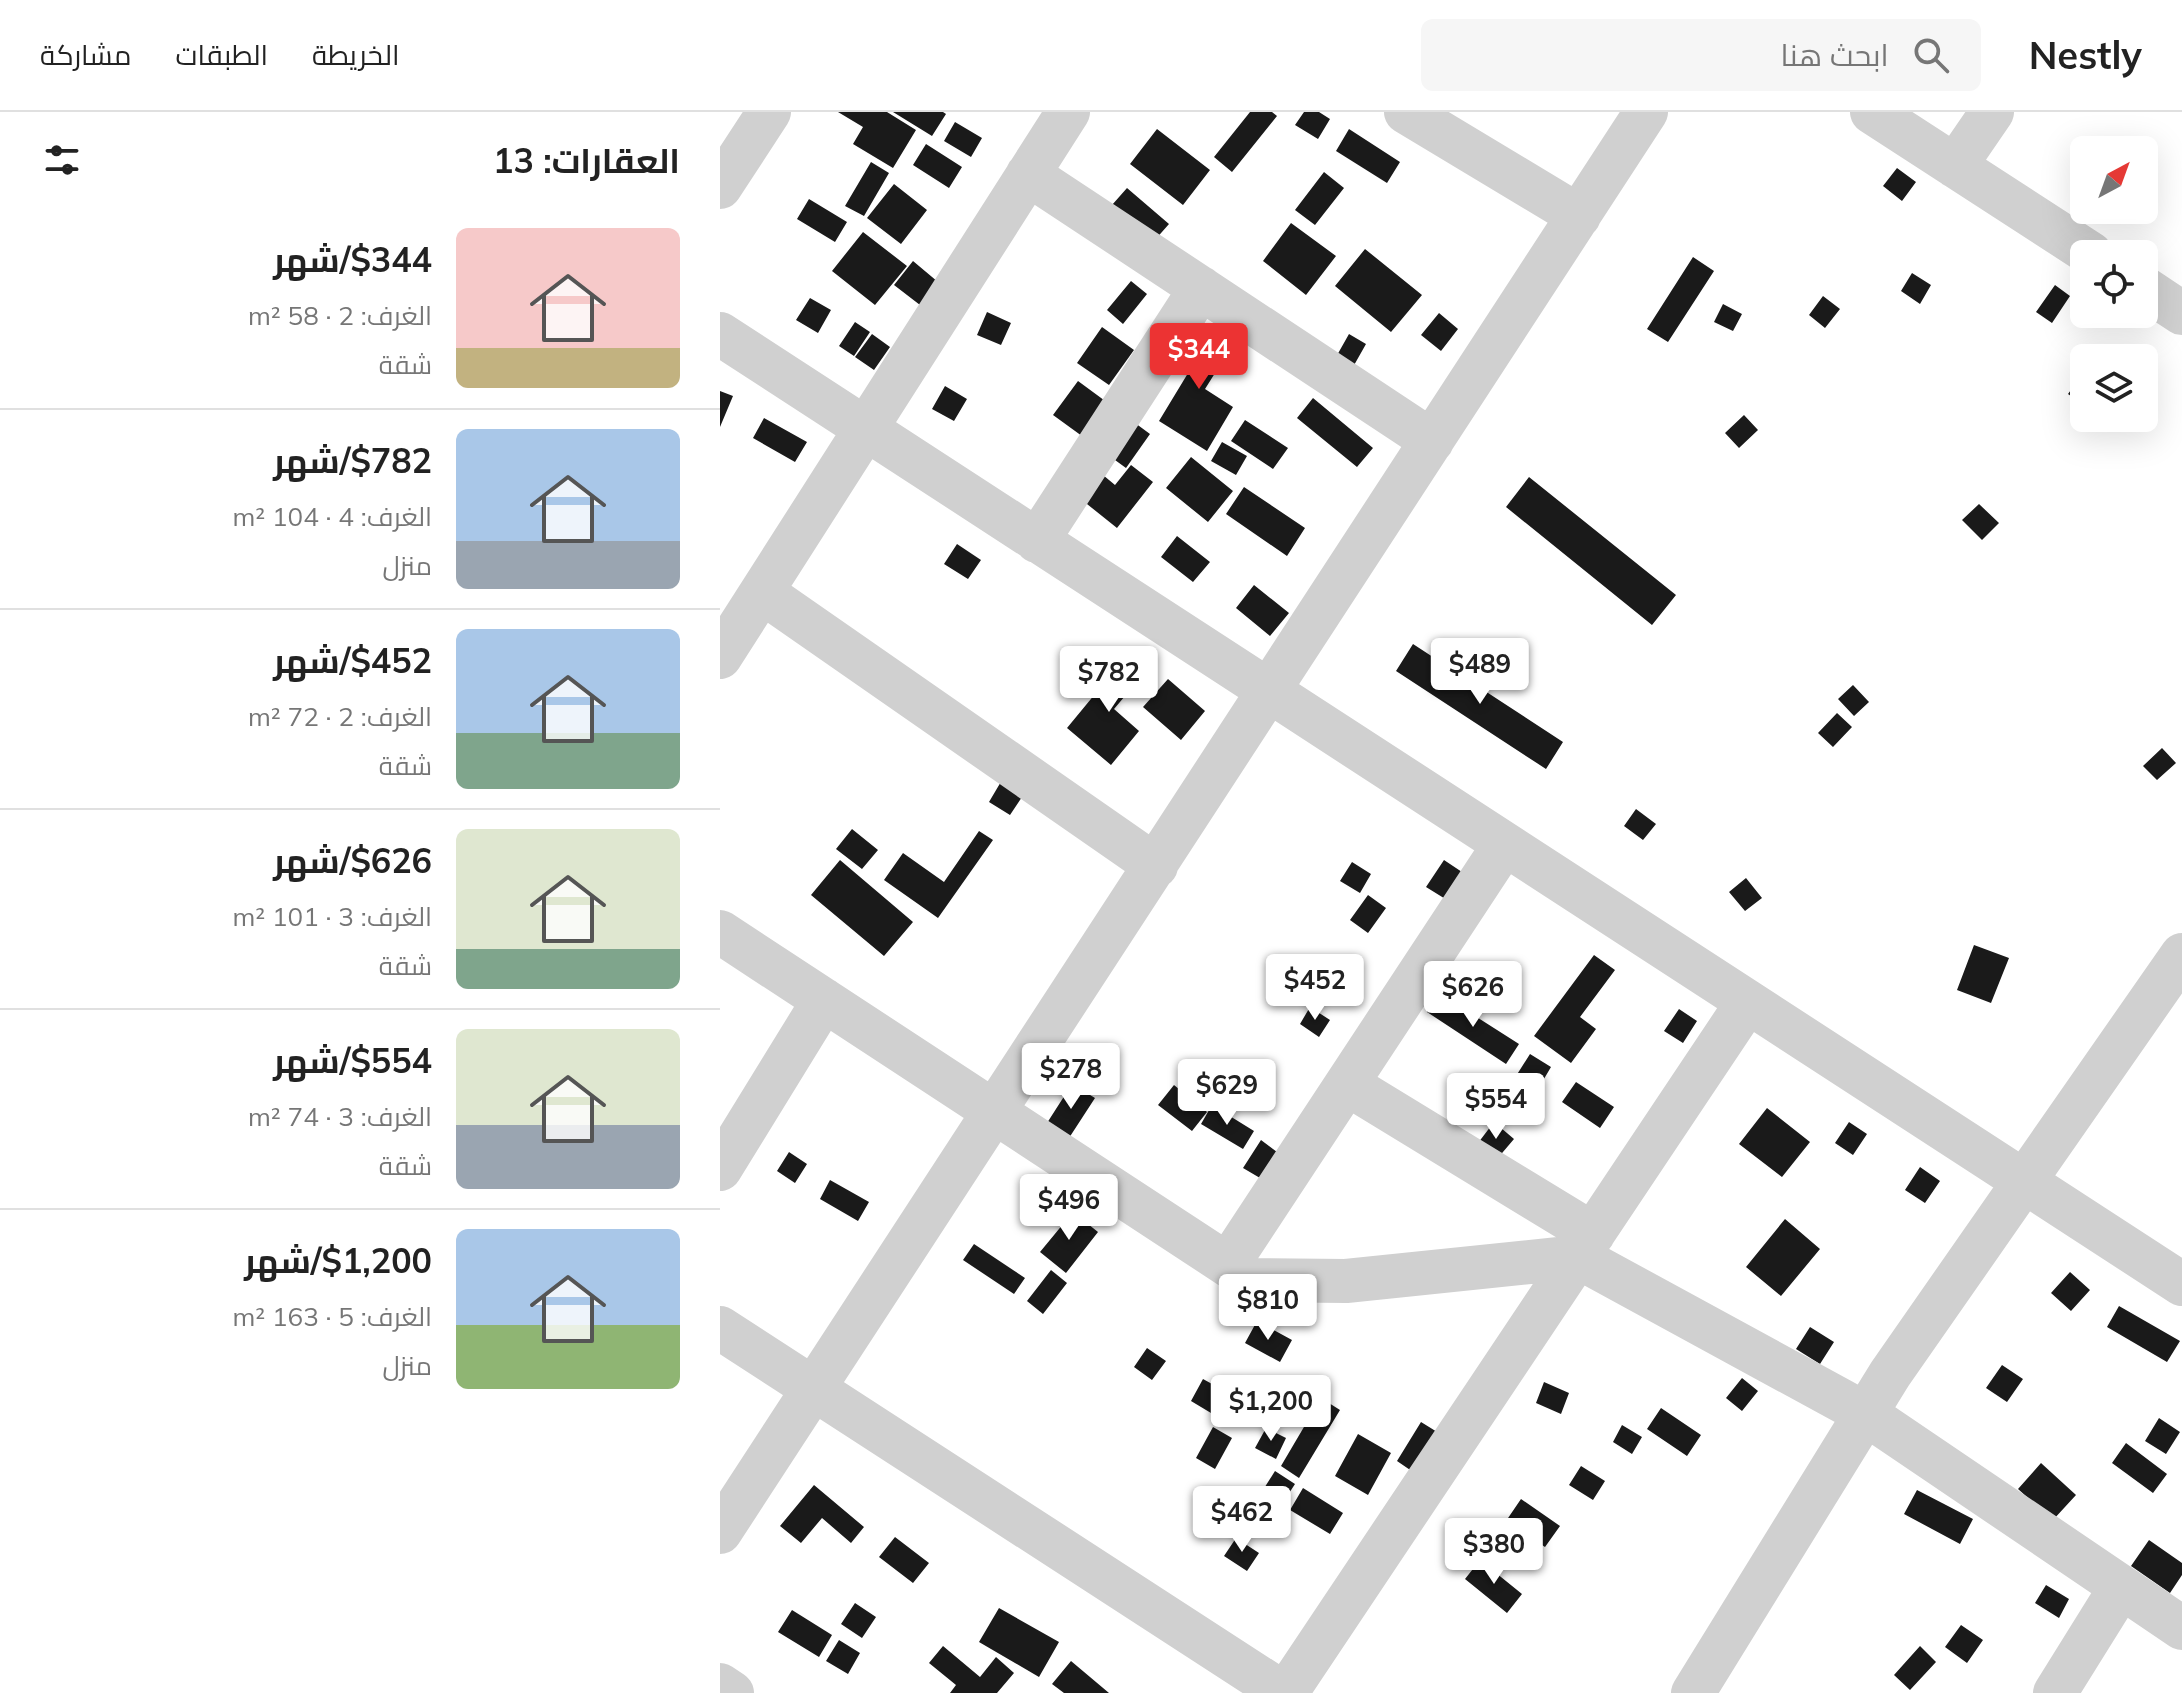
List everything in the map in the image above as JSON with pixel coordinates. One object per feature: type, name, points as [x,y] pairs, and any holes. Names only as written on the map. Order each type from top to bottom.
[{"type":"street","points":[[720,187],[769,112]]},
{"type":"street","points":[[720,657],[1068,112]]},
{"type":"street","points":[[1406,112],[1579,216]]},
{"type":"street","points":[[720,1532],[1646,112]]},
{"type":"street","points":[[1872,112],[2070,240]]},
{"type":"street","points":[[1955,166],[1992,112]]},
{"type":"street","points":[[1028,174],[1432,441]]},
{"type":"street","points":[[1037,541],[1201,288]]},
{"type":"street","points":[[2158,297],[2182,313]]},
{"type":"street","points":[[720,334],[2182,1284]]},
{"type":"street","points":[[762,592],[1156,866]]},
{"type":"street","points":[[1228,1264],[1504,845]]},
{"type":"street","points":[[720,932],[1251,1280],[1346,1281],[1585,1245]]},
{"type":"street","points":[[1693,1693],[1866,1414],[2182,955]]},
{"type":"street","points":[[720,1169],[824,1000]]},
{"type":"street","points":[[720,1328],[1284,1693],[1747,1003]]},
{"type":"street","points":[[1347,1084],[1585,1245],[1866,1414],[2182,1628]]},
{"type":"street","points":[[2055,1693],[2121,1587]]},
{"type":"street","points":[[720,1685],[732,1693]]},
{"type":"building","points":[[838,112],[887,112],[916,130],[893,168],[853,144],[863,127]]},
{"type":"building","points":[[893,112],[943,112],[946,114],[932,136]]},
{"type":"building","points":[[1250,112],[1272,112],[1277,116],[1232,172],[1214,157]]},
{"type":"building","points":[[1304,112],[1319,112],[1330,119],[1318,139],[1295,125]]},
{"type":"building","points":[[955,122],[982,138],[971,157],[944,141]]},
{"type":"building","points":[[1157,129],[1210,170],[1183,205],[1130,164]]},
{"type":"building","points":[[1349,129],[1400,162],[1387,183],[1336,151]]},
{"type":"building","points":[[926,144],[962,167],[949,188],[913,165]]},
{"type":"building","points":[[871,162],[889,173],[864,216],[845,206]]},
{"type":"building","points":[[1897,168],[1916,182],[1902,201],[1883,186]]},
{"type":"building","points":[[1324,172],[1344,188],[1315,225],[1295,210]]},
{"type":"building","points":[[894,184],[927,210],[901,244],[867,218]]},
{"type":"building","points":[[1127,188],[1169,224],[1154,241],[1112,205]]},
{"type":"building","points":[[809,199],[847,222],[835,242],[797,219]]},
{"type":"building","points":[[1291,223],[1336,256],[1306,295],[1263,261]]},
{"type":"building","points":[[863,232],[907,266],[875,305],[832,271]]},
{"type":"building","points":[[1365,249],[1422,295],[1391,332],[1335,286]]},
{"type":"building","points":[[1693,257],[1714,271],[1668,342],[1647,329]]},
{"type":"building","points":[[913,261],[938,282],[920,305],[894,285]]},
{"type":"building","points":[[1912,273],[1931,285],[1920,304],[1901,291]]},
{"type":"building","points":[[1131,281],[1147,294],[1123,324],[1107,310]]},
{"type":"building","points":[[2055,285],[2070,296],[2052,323],[2036,312]]},
{"type":"building","points":[[1823,296],[1840,309],[1825,328],[1809,315]]},
{"type":"building","points":[[810,298],[831,310],[818,333],[796,320]]},
{"type":"building","points":[[1723,304],[1742,314],[1733,331],[1714,322]]},
{"type":"building","points":[[987,312],[1011,323],[1001,345],[977,335]]},
{"type":"building","points":[[1439,313],[1458,329],[1441,351],[1421,335]]},
{"type":"building","points":[[1192,321],[1232,346],[1205,389],[1233,407],[1207,451],[1159,421],[1199,355],[1179,343]]},
{"type":"building","points":[[855,322],[870,332],[854,356],[839,346]]},
{"type":"building","points":[[1102,327],[1134,350],[1109,385],[1077,363]]},
{"type":"building","points":[[872,334],[890,347],[874,370],[855,357]]},
{"type":"building","points":[[1349,334],[1366,344],[1353,367],[1336,357]]},
{"type":"building","points":[[1078,381],[1150,434],[1126,468],[1053,415]]},
{"type":"building","points":[[945,386],[967,399],[954,421],[932,409]]},
{"type":"building","points":[[720,391],[733,396],[720,427]]},
{"type":"building","points":[[1313,398],[1373,448],[1357,467],[1297,418]]},
{"type":"building","points":[[1744,415],[1758,430],[1739,448],[1725,433]]},
{"type":"building","points":[[764,418],[807,442],[795,462],[753,438]]},
{"type":"building","points":[[1245,420],[1288,448],[1273,469],[1231,441]]},
{"type":"building","points":[[1222,442],[1247,456],[1236,475],[1211,461]]},
{"type":"building","points":[[1191,457],[1233,491],[1208,522],[1166,488]]},
{"type":"building","points":[[1131,465],[1153,482],[1117,528],[1077,496],[1097,470],[1115,485]]},
{"type":"building","points":[[1529,477],[1676,595],[1652,625],[1506,507]]},
{"type":"building","points":[[1244,487],[1305,528],[1287,556],[1226,514]]},
{"type":"building","points":[[1979,504],[1999,523],[1982,540],[1962,520]]},
{"type":"building","points":[[1177,536],[1210,562],[1193,582],[1161,557]]},
{"type":"building","points":[[957,544],[981,560],[968,579],[944,564]]},
{"type":"building","points":[[1254,585],[1289,613],[1270,636],[1236,608]]},
{"type":"building","points":[[1413,644],[1563,742],[1546,769],[1396,671]]},
{"type":"building","points":[[1128,654],[1147,670],[1114,709],[1139,731],[1111,765],[1067,728]]},
{"type":"building","points":[[1168,679],[1205,711],[1181,740],[1143,707]]},
{"type":"building","points":[[1853,685],[1869,702],[1854,716],[1838,699]]},
{"type":"building","points":[[1837,713],[1852,727],[1833,747],[1818,733]]},
{"type":"building","points":[[2162,748],[2176,763],[2157,780],[2143,766]]},
{"type":"building","points":[[1002,780],[1024,794],[1010,815],[989,802]]},
{"type":"building","points":[[1636,809],[1656,824],[1643,840],[1624,826]]},
{"type":"building","points":[[852,829],[878,850],[862,869],[836,849]]},
{"type":"building","points":[[979,831],[993,840],[938,918],[884,880],[903,853],[944,882]]},
{"type":"building","points":[[840,860],[913,922],[884,956],[811,895]]},
{"type":"building","points":[[1444,860],[1465,874],[1447,900],[1426,887]]},
{"type":"building","points":[[1352,862],[1371,874],[1360,893],[1340,881]]},
{"type":"building","points":[[1746,878],[1762,898],[1745,911],[1729,892]]},
{"type":"building","points":[[1368,895],[1386,908],[1368,933],[1350,920]]},
{"type":"building","points":[[1974,945],[2009,958],[1991,1003],[1957,990]]},
{"type":"building","points":[[1594,955],[1615,970],[1580,1017],[1596,1029],[1571,1063],[1534,1036]]},
{"type":"building","points":[[1439,993],[1519,1044],[1506,1064],[1427,1012]]},
{"type":"building","points":[[1310,1007],[1330,1020],[1319,1037],[1300,1024]]},
{"type":"building","points":[[1679,1009],[1697,1021],[1683,1043],[1664,1031]]},
{"type":"building","points":[[1530,1054],[1551,1067],[1538,1089],[1516,1076]]},
{"type":"building","points":[[1576,1082],[1614,1107],[1600,1128],[1562,1102]]},
{"type":"building","points":[[1072,1084],[1095,1098],[1069,1138],[1047,1123]]},
{"type":"building","points":[[1174,1085],[1207,1112],[1192,1131],[1158,1105]]},
{"type":"building","points":[[1212,1105],[1254,1131],[1243,1149],[1201,1124]]},
{"type":"building","points":[[1767,1108],[1810,1142],[1782,1177],[1739,1144]]},
{"type":"building","points":[[1494,1122],[1514,1139],[1497,1159],[1478,1143]]},
{"type":"building","points":[[1849,1122],[1867,1134],[1853,1155],[1835,1143]]},
{"type":"building","points":[[1261,1140],[1277,1152],[1260,1178],[1243,1168]]},
{"type":"building","points":[[789,1152],[807,1164],[795,1183],[777,1171]]},
{"type":"building","points":[[1920,1167],[1940,1181],[1925,1203],[1905,1190]]},
{"type":"building","points":[[830,1180],[869,1202],[858,1221],[820,1199]]},
{"type":"building","points":[[1073,1212],[1098,1232],[1066,1273],[1040,1252]]},
{"type":"building","points":[[1785,1219],[1820,1249],[1781,1296],[1746,1267]]},
{"type":"building","points":[[974,1244],[1025,1278],[1014,1294],[963,1260]]},
{"type":"building","points":[[1051,1270],[1067,1283],[1043,1314],[1027,1301]]},
{"type":"building","points":[[2070,1272],[2090,1290],[2071,1311],[2051,1293]]},
{"type":"building","points":[[2119,1306],[2180,1341],[2167,1362],[2107,1327]]},
{"type":"building","points":[[1257,1321],[1292,1340],[1280,1362],[1245,1343]]},
{"type":"building","points":[[1810,1327],[1834,1342],[1820,1364],[1796,1349]]},
{"type":"building","points":[[1147,1348],[1166,1361],[1152,1380],[1134,1367]]},
{"type":"building","points":[[2002,1365],[2023,1379],[2007,1402],[1986,1388]]},
{"type":"building","points":[[1742,1378],[1758,1391],[1742,1411],[1726,1398]]},
{"type":"building","points":[[1203,1379],[1223,1390],[1211,1413],[1191,1401]]},
{"type":"building","points":[[1544,1382],[1569,1393],[1561,1414],[1536,1403]]},
{"type":"building","points":[[1321,1398],[1340,1410],[1299,1478],[1281,1466]]},
{"type":"building","points":[[1661,1408],[1701,1435],[1687,1456],[1647,1429]]},
{"type":"building","points":[[2159,1418],[2180,1432],[2166,1454],[2145,1441]]},
{"type":"building","points":[[1421,1422],[1442,1435],[1416,1474],[1397,1461]]},
{"type":"building","points":[[1622,1425],[1642,1437],[1632,1454],[1613,1442]]},
{"type":"building","points":[[1213,1427],[1232,1438],[1215,1469],[1196,1458]]},
{"type":"building","points":[[1266,1428],[1286,1438],[1276,1459],[1255,1448]]},
{"type":"building","points":[[1358,1434],[1391,1453],[1368,1495],[1335,1476]]},
{"type":"building","points":[[2126,1443],[2167,1474],[2153,1493],[2112,1463]]},
{"type":"building","points":[[2041,1463],[2076,1495],[2053,1520],[2018,1489]]},
{"type":"building","points":[[1581,1466],[1605,1481],[1593,1500],[1569,1485]]},
{"type":"building","points":[[1275,1471],[1295,1484],[1269,1524],[1249,1512]]},
{"type":"building","points":[[814,1485],[864,1527],[851,1543],[822,1518],[801,1543],[780,1526]]},
{"type":"building","points":[[1303,1488],[1343,1513],[1330,1534],[1290,1510]]},
{"type":"building","points":[[1917,1490],[1973,1519],[1960,1544],[1904,1514]]},
{"type":"building","points":[[1521,1499],[1560,1526],[1545,1547],[1506,1521]]},
{"type":"building","points":[[895,1537],[929,1563],[913,1583],[879,1557]]},
{"type":"building","points":[[1236,1538],[1259,1553],[1247,1571],[1224,1556]]},
{"type":"building","points":[[2149,1540],[2182,1563],[2182,1575],[2170,1593],[2131,1566]]},
{"type":"building","points":[[1480,1560],[1522,1594],[1507,1613],[1465,1579]]},
{"type":"building","points":[[2046,1585],[2069,1599],[2059,1618],[2035,1603]]},
{"type":"building","points":[[855,1603],[876,1617],[862,1638],[841,1624]]},
{"type":"building","points":[[999,1608],[1059,1642],[1039,1677],[979,1642]]},
{"type":"building","points":[[792,1610],[832,1635],[819,1657],[778,1632]]},
{"type":"building","points":[[1961,1625],[1983,1640],[1967,1663],[1945,1647]]},
{"type":"building","points":[[839,1640],[860,1653],[848,1674],[826,1661]]},
{"type":"building","points":[[943,1646],[980,1677],[996,1657],[1014,1673],[997,1693],[950,1693],[956,1685],[929,1663]]},
{"type":"building","points":[[1920,1646],[1936,1662],[1910,1690],[1894,1675]]},
{"type":"building","points":[[1071,1661],[1109,1693],[1064,1693],[1052,1684]]}]
